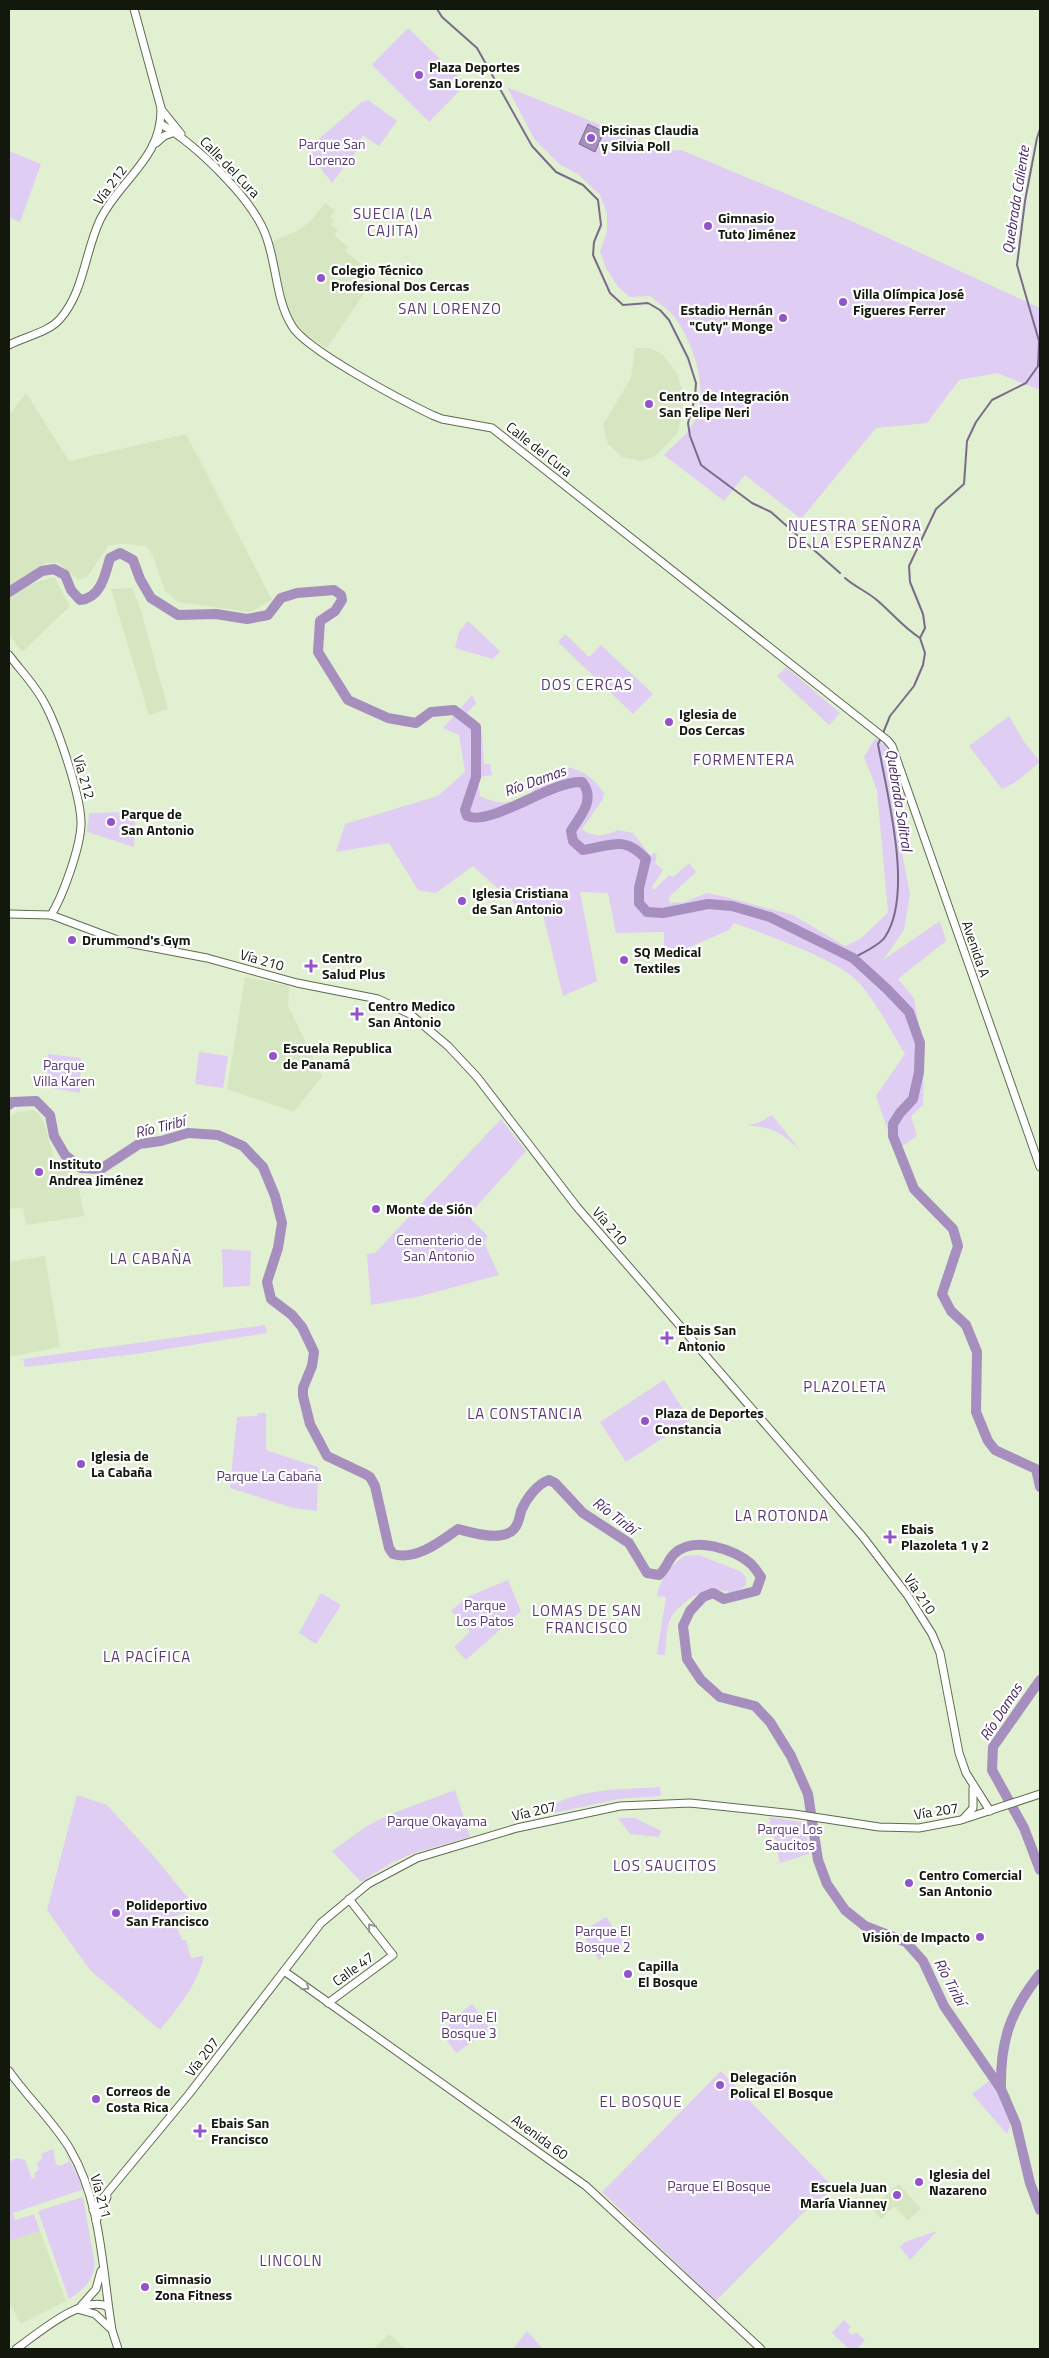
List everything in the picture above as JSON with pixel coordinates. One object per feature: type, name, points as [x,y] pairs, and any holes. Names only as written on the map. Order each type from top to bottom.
[{"type":"main road","name":"Vía 212","points":[[9,345],[50,327],[60,319],[76,290],[100,220],[110,203],[153,148],[161,124],[161,108],[134,9]]},
{"type":"main road","points":[[161,108],[188,142]]},
{"type":"main road","name":"Calle del Cura","points":[[161,124],[188,142],[238,192],[258,217],[268,239],[282,303],[292,326],[307,343],[369,381],[432,415],[452,421],[480,424],[492,428],[887,740]]},
{"type":"main road","points":[[153,148],[164,136],[175,132]]},
{"type":"main road","name":"Vía 212","points":[[9,655],[46,705],[57,731],[80,811],[80,838],[59,903],[51,915]]},
{"type":"main road","name":"Avenida A","points":[[887,740],[892,746],[1040,1167]]},
{"type":"main road","name":"Vía 210","points":[[9,914],[51,915],[123,942],[207,958],[297,983],[378,999],[410,1014],[448,1046],[477,1077],[590,1222],[863,1537],[908,1596],[932,1634],[940,1653],[959,1753],[973,1786],[990,1811]]},
{"type":"main road","points":[[961,1820],[973,1808],[973,1786]]},
{"type":"main road","name":"Vía 207","points":[[93,2210],[184,2101],[322,1924],[368,1884],[417,1858],[517,1828],[620,1806],[690,1803],[898,1828],[919,1828],[961,1820],[1040,1794]]},
{"type":"main road","name":"Calle 47","points":[[328,2003],[393,1955],[349,1899]]},
{"type":"main road","name":"Avenida 60","points":[[284,1971],[586,2186],[761,2349]]},
{"type":"main road","name":"Vía 211","points":[[9,2071],[53,2125],[71,2151],[90,2191],[112,2330],[118,2349]]},
{"type":"main road","name":"Vía 207","points":[[96,2221],[112,2188]]},
{"type":"main road","points":[[16,2349],[77,2309],[96,2290],[102,2260]]},
{"type":"main road","points":[[77,2309],[97,2303],[108,2307]]},
{"type":"main road","points":[[77,2309],[94,2314],[112,2330]]},
{"type":"shaded area","name":"Piscinas Claudia y Silvia Poll","points":[[588,124],[604,132],[595,152],[579,144]]},
{"type":"shaded area","name":"Colegio Técnico Profesional Dos Cercas","points":[[325,203],[335,210],[330,217],[334,221],[331,225],[338,230],[334,235],[348,247],[345,251],[361,264],[356,273],[371,283],[327,348],[299,331],[283,299],[271,242],[297,231],[310,222]]},
{"type":"shaded area","name":"Centro de Integración San Felipe Neri","points":[[635,348],[649,348],[662,354],[677,373],[683,393],[682,416],[677,434],[654,457],[641,461],[622,457],[608,444],[603,425],[631,378]]},
{"type":"shaded area","points":[[26,393],[69,461],[186,434],[272,600],[250,612],[178,602],[165,591],[153,556],[146,546],[123,544],[109,545],[87,577],[79,580],[58,563],[47,563],[9,587],[9,415]]},
{"type":"shaded area","points":[[54,577],[70,606],[22,652],[9,634],[9,595],[22,587]]},
{"type":"shaded area","points":[[132,588],[140,608],[168,709],[149,715],[111,589]]},
{"type":"shaded area","name":"Escuela Republica de Panamá","points":[[245,977],[289,986],[288,1006],[322,1076],[294,1112],[227,1089]]},
{"type":"shaded area","name":"Instituto Andrea Jiménez","points":[[33,1110],[39,1114],[45,1126],[53,1156],[77,1178],[84,1216],[26,1225],[23,1208],[9,1209],[9,1117],[18,1112]]},
{"type":"shaded area","points":[[45,1256],[60,1347],[9,1357],[9,1262]]},
{"type":"shaded area","name":"Escuela Juan María Vianney","points":[[899,2184],[921,2209],[908,2220],[894,2206],[881,2219],[871,2208]]},
{"type":"shaded area","points":[[40,2231],[66,2301],[21,2324],[9,2302],[9,2241]]},
{"type":"shaded area","points":[[389,2334],[402,2346],[408,2349],[373,2349]]},
{"type":"green space","name":"Plaza Deportes San Lorenzo","points":[[408,28],[466,84],[429,122],[372,65]]},
{"type":"green space","name":"Villa Olímpica José Figueres Ferrer","points":[[507,87],[665,151],[681,150],[847,219],[1040,308],[1040,390],[997,373],[959,380],[927,423],[876,428],[801,519],[745,475],[724,501],[664,455],[690,428],[698,412],[700,384],[698,370],[683,330],[671,313],[650,296],[630,297],[618,287],[606,268],[600,251],[607,232],[607,213],[600,195],[578,174],[559,164],[535,140]]},
{"type":"green space","name":"Parque San Lorenzo","points":[[368,100],[397,121],[379,146],[363,136],[355,145],[359,148],[332,183],[315,159],[312,149],[313,144],[362,102]]},
{"type":"green space","points":[[9,151],[41,164],[20,222],[9,217]]},
{"type":"green space","points":[[468,621],[500,651],[493,659],[455,648],[459,632]]},
{"type":"green space","points":[[565,634],[589,657],[601,645],[653,694],[633,714],[558,642]]},
{"type":"green space","points":[[786,667],[840,713],[829,725],[777,676]]},
{"type":"green space","points":[[472,695],[476,703],[467,713],[479,724],[482,733],[484,764],[490,764],[492,775],[480,777],[478,783],[480,796],[494,801],[512,802],[531,794],[535,786],[565,767],[578,770],[592,779],[604,793],[603,799],[582,829],[595,835],[609,834],[618,830],[633,833],[651,856],[654,852],[657,855],[655,863],[663,870],[652,887],[654,890],[669,875],[673,877],[689,863],[696,872],[669,897],[670,903],[685,902],[707,893],[722,896],[793,915],[845,946],[860,939],[888,913],[877,790],[864,757],[875,738],[886,745],[905,800],[897,810],[899,825],[897,827],[910,894],[904,930],[883,960],[940,921],[946,941],[898,979],[914,998],[924,1054],[923,1105],[911,1116],[917,1136],[895,1151],[876,1096],[905,1054],[878,1009],[860,984],[837,966],[820,957],[734,923],[729,930],[664,958],[664,932],[616,933],[608,893],[580,892],[597,981],[563,996],[542,910],[515,904],[473,866],[436,893],[418,890],[389,843],[336,852],[345,824],[438,796],[465,772],[459,735],[443,728]]},
{"type":"green space","points":[[1009,716],[1025,743],[1040,762],[1016,782],[1002,789],[969,746]]},
{"type":"green space","name":"Parque de San Antonio","points":[[135,812],[134,847],[87,832],[89,813]]},
{"type":"green space","points":[[199,1052],[228,1056],[223,1088],[195,1084]]},
{"type":"green space","name":"Parque Villa Karen","points":[[48,1054],[81,1058],[80,1093],[47,1087]]},
{"type":"green space","points":[[772,1115],[800,1150],[777,1132],[748,1125],[758,1123]]},
{"type":"green space","name":"Cementerio de San Antonio","points":[[501,1119],[526,1151],[468,1216],[488,1236],[484,1243],[499,1275],[417,1297],[371,1305],[367,1254],[375,1253]]},
{"type":"green space","points":[[222,1249],[251,1251],[250,1286],[223,1287]]},
{"type":"green space","points":[[265,1325],[267,1333],[136,1354],[25,1367],[23,1359]]},
{"type":"green space","name":"Plaza de Deportes Constancia","points":[[664,1380],[690,1420],[626,1462],[600,1422]]},
{"type":"green space","name":"Parque La Cabaña","points":[[258,1413],[266,1413],[266,1450],[318,1467],[317,1511],[293,1508],[230,1488],[237,1417],[257,1416]]},
{"type":"green space","points":[[699,1555],[742,1572],[746,1578],[746,1585],[731,1592],[715,1589],[704,1591],[686,1601],[670,1620],[665,1655],[657,1654],[666,1597],[657,1596],[658,1590],[667,1573],[675,1563],[685,1556]]},
{"type":"green space","name":"Parque Los Patos","points":[[508,1580],[521,1611],[466,1660],[454,1647],[470,1632],[451,1611],[467,1597]]},
{"type":"green space","points":[[321,1593],[341,1605],[316,1644],[299,1633]]},
{"type":"green space","points":[[660,1787],[661,1796],[618,1799],[536,1817],[549,1807],[578,1795],[611,1790]]},
{"type":"green space","name":"Parque Okayama","points":[[455,1790],[470,1837],[414,1853],[391,1863],[361,1882],[332,1851],[367,1826],[391,1814]]},
{"type":"green space","name":"Polideportivo San Francisco","points":[[77,1795],[107,1805],[151,1853],[197,1909],[173,1917],[182,1940],[186,1940],[191,1958],[204,1956],[201,1967],[192,1986],[160,2030],[90,1970],[47,1910]]},
{"type":"green space","name":"Parque Los Saucitos","points":[[769,1817],[808,1823],[807,1841],[809,1854],[780,1863]]},
{"type":"green space","points":[[618,1818],[635,1818],[661,1831],[659,1837],[630,1834]]},
{"type":"green space","name":"Parque El Bosque 2","points":[[606,1917],[624,1943],[599,1960],[581,1932]]},
{"type":"green space","name":"Parque El Bosque 3","points":[[472,2004],[491,2029],[456,2053],[441,2032],[454,2018]]},
{"type":"green space","name":"Parque El Bosque","points":[[721,2071],[834,2188],[802,2214],[716,2301],[602,2192]]},
{"type":"green space","points":[[992,2079],[1011,2123],[1007,2134],[972,2094]]},
{"type":"green space","points":[[64,2148],[84,2189],[13,2213],[15,2220],[34,2214],[40,2231],[9,2241],[9,2162],[17,2158],[25,2160],[32,2179],[35,2176],[34,2173],[39,2170],[37,2164],[42,2158],[41,2154],[53,2149],[56,2164],[59,2166],[69,2162]]},
{"type":"green space","points":[[83,2197],[95,2265],[92,2276],[86,2285],[69,2299],[38,2211]]},
{"type":"green space","points":[[937,2231],[910,2260],[900,2247],[905,2242]]},
{"type":"green space","points":[[844,2320],[851,2327],[848,2331],[852,2335],[856,2332],[865,2340],[857,2349],[849,2349],[832,2333]]},
{"type":"green space","points":[[527,2331],[543,2349],[513,2349]]},
{"type":"waterway","points":[[437,9],[442,17],[477,48],[532,146],[556,172],[583,185],[598,200],[601,225],[594,242],[593,255],[610,293],[623,305],[648,303],[660,310],[669,320],[688,358],[696,383],[695,398],[688,423],[690,436],[701,465],[752,503],[771,512],[840,573]]},
{"type":"waterway","name":"Quebrada Caliente","points":[[920,638],[925,628],[923,614],[910,582],[909,566],[936,509],[964,484],[967,441],[976,422],[992,400],[1026,383],[1038,366],[1039,341],[1017,265],[1025,201],[1040,129]]},
{"type":"waterway","name":"Río Damas","points":[[9,592],[42,571],[54,569],[65,575],[71,590],[80,600],[87,598],[93,595],[101,585],[110,558],[120,553],[133,560],[140,579],[151,598],[178,615],[216,614],[247,619],[268,615],[281,598],[297,593],[334,590],[341,595],[342,600],[335,611],[320,621],[318,652],[348,700],[388,718],[416,723],[431,712],[454,710],[476,727],[476,777],[465,810],[467,816],[478,818],[491,815],[555,788],[569,783],[582,782],[588,795],[586,807],[571,831],[573,841],[583,850],[617,844],[624,845],[631,847],[646,859],[639,888],[639,903],[647,912],[663,913],[708,904],[732,906],[770,917],[853,958],[909,1012],[920,1043],[919,1072],[913,1099],[893,1124],[893,1136],[914,1189],[953,1229],[958,1246],[942,1294],[951,1311],[966,1325],[977,1352],[976,1412],[988,1441],[995,1450],[1036,1469],[1040,1487]]},
{"type":"waterway","points":[[845,578],[874,598],[920,638]]},
{"type":"waterway","name":"Quebrada Salitral","points":[[883,733],[890,716],[914,686],[923,665],[925,653],[920,638]]},
{"type":"waterway","name":"Quebrada Salitral","points":[[853,958],[875,946],[885,937],[893,918],[897,896],[896,843],[878,744],[881,738]]},
{"type":"waterway","name":"Río Tiribí","points":[[9,1105],[12,1102],[36,1101],[50,1115],[54,1136],[65,1155],[81,1168],[101,1169],[139,1144],[161,1141],[188,1133],[218,1135],[243,1146],[263,1167],[275,1196],[282,1223],[278,1248],[267,1282],[271,1299],[292,1315],[302,1327],[314,1352],[312,1366],[303,1388],[303,1396],[310,1424],[327,1456],[370,1477],[375,1486],[389,1548],[393,1554],[410,1555],[428,1549],[458,1529],[471,1533],[495,1536],[509,1533],[517,1525],[521,1511],[529,1497],[536,1488],[549,1480],[555,1483],[583,1513],[629,1543],[647,1573],[659,1575],[674,1554],[682,1548],[692,1545],[714,1546],[725,1549],[745,1559],[752,1565],[761,1577],[756,1591],[724,1599],[713,1593],[703,1597],[690,1611],[683,1626],[687,1659],[701,1680],[720,1697],[755,1706],[770,1722],[791,1756],[808,1794],[818,1860],[827,1884],[845,1910],[865,1926],[906,1942],[923,1961],[944,2006],[1001,2089],[1016,2124],[1030,2183],[1040,2210]]},
{"type":"waterway","name":"Río Damas","points":[[1040,1680],[993,1747],[992,1770],[1024,1828],[1040,1870]]},
{"type":"waterway","name":"Río Damas","points":[[1001,2088],[1003,2055],[1009,2026],[1022,2000],[1040,1974]]},
{"type":"place","name":"Plaza Deportes San Lorenzo","points":[[419,75]]},
{"type":"place","name":"Piscinas Claudia y Silvia Poll","points":[[591,138]]},
{"type":"place","name":"Gimnasio Tuto Jiménez","points":[[708,226]]},
{"type":"place","name":"Colegio Técnico Profesional Dos Cercas","points":[[321,278]]},
{"type":"place","name":"Villa Olímpica José Figueres Ferrer","points":[[843,302]]},
{"type":"place","name":"Estadio Hernán \"Cuty\" Monge","points":[[783,318]]},
{"type":"place","name":"Centro de Integración San Felipe Neri","points":[[649,404]]},
{"type":"place","name":"Iglesia de Dos Cercas","points":[[669,722]]},
{"type":"place","name":"Parque de San Antonio","points":[[111,822]]},
{"type":"place","name":"Iglesia Cristiana de San Antonio","points":[[462,901]]},
{"type":"place","name":"Drummond's Gym","points":[[72,940]]},
{"type":"place","name":"SQ Medical Textiles","points":[[624,960]]},
{"type":"place","name":"Centro Salud Plus","points":[[311,966]]},
{"type":"place","name":"Centro Medico San Antonio","points":[[357,1014]]},
{"type":"place","name":"Escuela Republica de Panamá","points":[[273,1056]]},
{"type":"place","name":"Instituto Andrea Jiménez","points":[[39,1172]]},
{"type":"place","name":"Monte de Sión","points":[[376,1209]]},
{"type":"place","name":"Ebais San Antonio","points":[[667,1338]]},
{"type":"place","name":"Plaza de Deportes Constancia","points":[[645,1421]]},
{"type":"place","name":"Iglesia de La Cabaña","points":[[81,1464]]},
{"type":"place","name":"Ebais Plazoleta 1 y 2","points":[[890,1537]]},
{"type":"place","name":"Centro Comercial San Antonio","points":[[909,1883]]},
{"type":"place","name":"Polideportivo San Francisco","points":[[116,1913]]},
{"type":"place","name":"Visión de Impacto","points":[[980,1937]]},
{"type":"place","name":"Capilla El Bosque","points":[[628,1974]]},
{"type":"place","name":"Delegación Polical El Bosque","points":[[720,2085]]},
{"type":"place","name":"Correos de Costa Rica","points":[[96,2099]]},
{"type":"place","name":"Ebais San Francisco","points":[[200,2131]]},
{"type":"place","name":"Iglesia del Nazareno","points":[[919,2182]]},
{"type":"place","name":"Escuela Juan María Vianney","points":[[897,2195]]},
{"type":"place","name":"Gimnasio Zona Fitness","points":[[145,2287]]},
{"type":"district","name":"SUECIA (LA CAJITA)","points":[[393,222]]},
{"type":"district","name":"SAN LORENZO","points":[[450,309]]},
{"type":"district","name":"NUESTRA SEÑORA DE LA ESPERANZA","points":[[855,534]]},
{"type":"district","name":"DOS CERCAS","points":[[587,685]]},
{"type":"district","name":"FORMENTERA","points":[[744,760]]},
{"type":"district","name":"LA CABAÑA","points":[[151,1259]]},
{"type":"district","name":"PLAZOLETA","points":[[845,1387]]},
{"type":"district","name":"LA CONSTANCIA","points":[[525,1414]]},
{"type":"district","name":"LA ROTONDA","points":[[782,1516]]},
{"type":"district","name":"LOMAS DE SAN FRANCISCO","points":[[587,1620]]},
{"type":"district","name":"LA PACÍFICA","points":[[147,1657]]},
{"type":"district","name":"LOS SAUCITOS","points":[[665,1866]]},
{"type":"district","name":"EL BOSQUE","points":[[641,2102]]},
{"type":"district","name":"LINCOLN","points":[[291,2261]]}]
